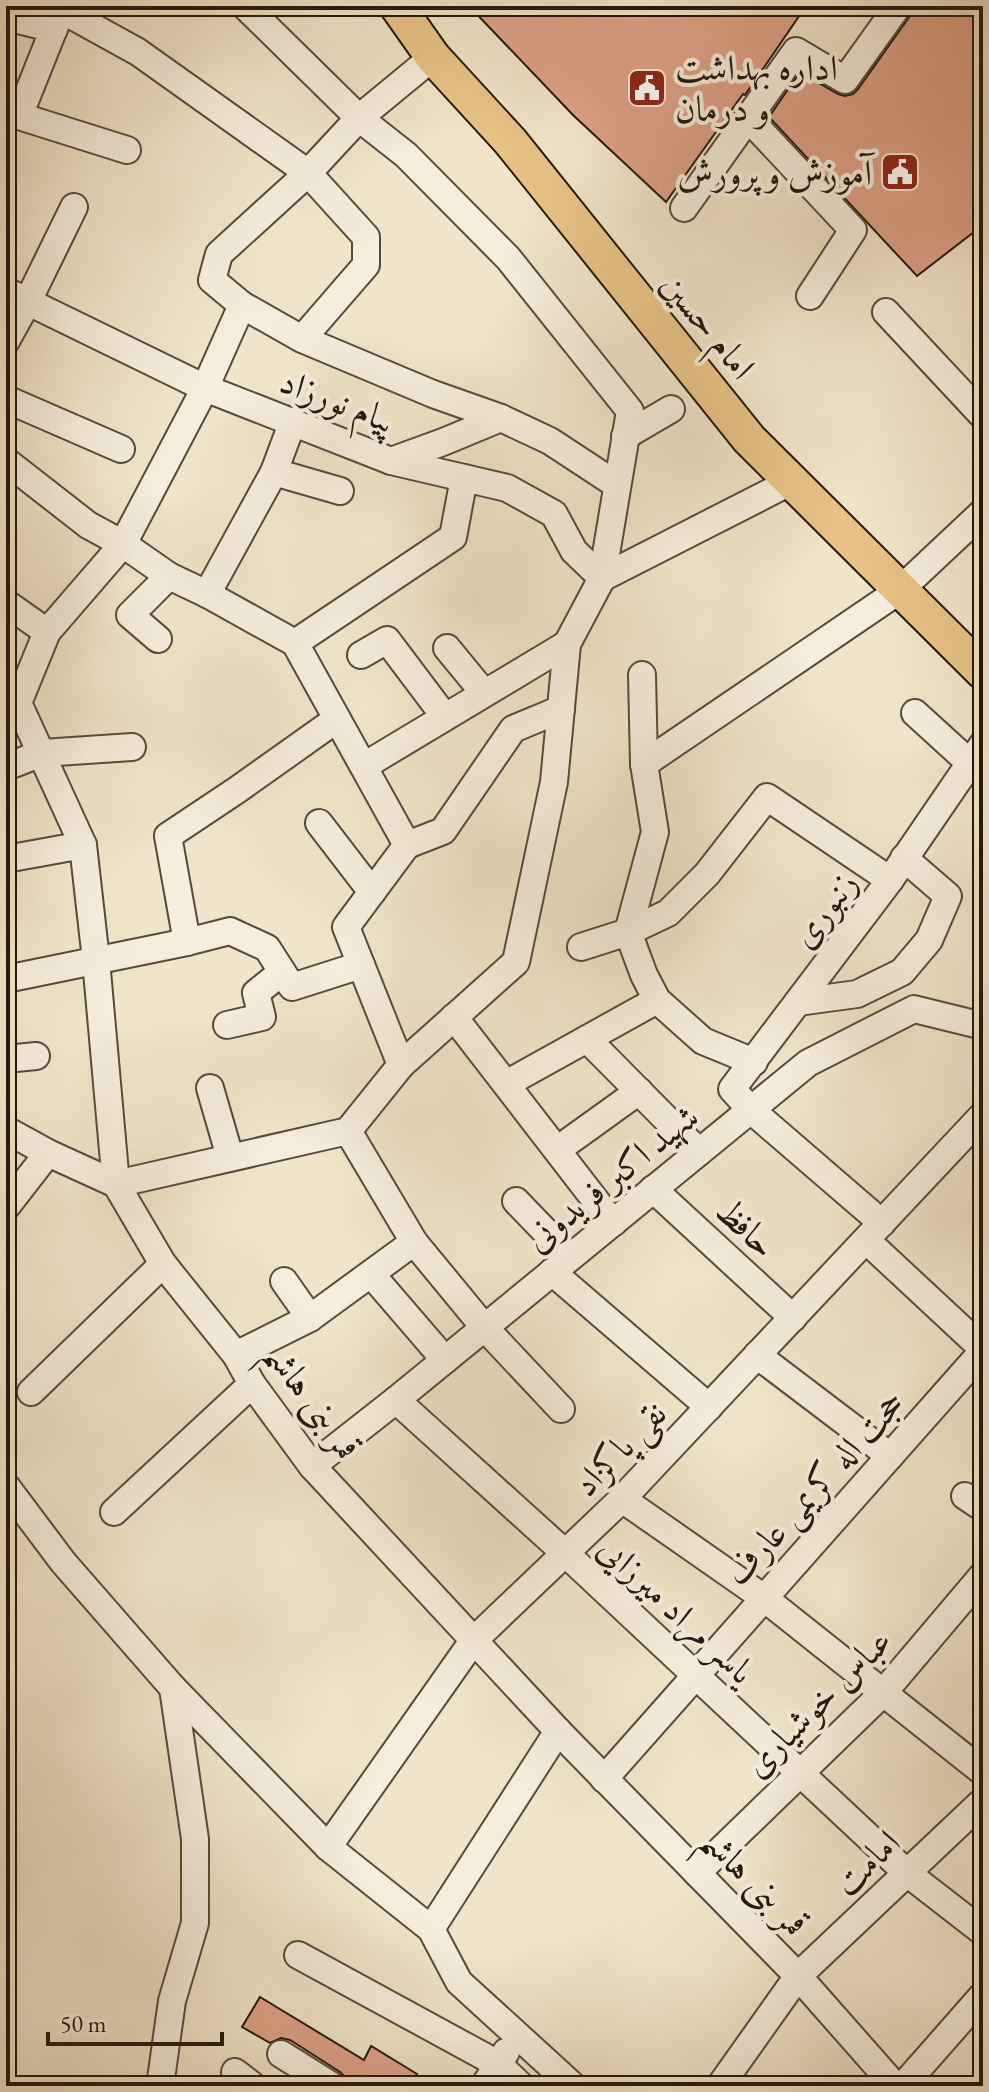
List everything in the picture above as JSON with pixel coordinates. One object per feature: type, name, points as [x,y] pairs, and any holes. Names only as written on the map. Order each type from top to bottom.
[{"type":"main road","name":"امام حسین","points":[[397,6],[433,57],[510,141],[749,439],[983,672]]},
{"type":"street","points":[[684,208],[796,51],[845,80],[898,6]]},
{"type":"street","points":[[6,1111],[15,1134],[116,1184],[348,1131],[401,1065],[516,962],[554,782],[567,644],[602,578],[630,411],[508,258],[406,155],[359,118],[253,9]]},
{"type":"street","points":[[60,15],[13,113],[127,150]]},
{"type":"street","points":[[6,17],[60,15],[138,52],[308,173],[366,237],[366,265],[302,339]]},
{"type":"street","points":[[433,57],[359,118],[308,173],[219,254],[212,280],[242,305],[302,339],[433,394],[501,418],[550,441],[617,485]]},
{"type":"street","points":[[749,119],[853,230],[810,296]]},
{"type":"street","points":[[6,341],[17,297],[74,207]]},
{"type":"street","name":"پیام نورزاد","points":[[17,297],[205,388],[391,461],[507,488],[554,514],[574,551],[602,578]]},
{"type":"street","points":[[116,1184],[83,845],[18,703],[47,632],[123,544],[205,388],[242,305]]},
{"type":"street","points":[[886,312],[983,416]]},
{"type":"street","points":[[6,399],[121,449]]},
{"type":"street","points":[[625,436],[671,409]]},
{"type":"street","points":[[391,461],[501,418]]},
{"type":"street","points":[[207,594],[274,472],[293,421]]},
{"type":"street","points":[[6,461],[88,525],[123,544],[169,576],[295,643],[407,845]]},
{"type":"street","points":[[274,472],[340,491]]},
{"type":"street","points":[[295,643],[453,537],[464,478]]},
{"type":"street","points":[[602,578],[792,481]]},
{"type":"street","points":[[644,764],[900,590],[983,512]]},
{"type":"street","points":[[158,639],[130,615],[169,576]]},
{"type":"street","points":[[6,603],[47,632]]},
{"type":"street","points":[[361,655],[387,640],[445,717]]},
{"type":"street","points":[[364,766],[567,644]]},
{"type":"street","points":[[447,648],[484,693]]},
{"type":"street","points":[[642,675],[644,764],[655,832],[628,932],[657,1000],[703,1041],[754,1062]]},
{"type":"street","points":[[401,1065],[346,927],[407,845],[443,831],[513,729],[561,709]]},
{"type":"street","points":[[915,713],[977,754]]},
{"type":"street","points":[[187,942],[168,836],[337,719]]},
{"type":"street","points":[[6,767],[42,753],[132,747]]},
{"type":"street","name":"زنبوری","points":[[751,1110],[732,1089],[897,869],[977,754]]},
{"type":"street","points":[[581,947],[628,932],[668,913],[707,874],[767,797],[948,896],[929,940],[902,972],[857,994],[798,1002]]},
{"type":"street","points":[[319,823],[372,892]]},
{"type":"street","points":[[6,859],[83,845]]},
{"type":"street","points":[[6,979],[230,931],[267,948],[292,987],[361,965]]},
{"type":"street","points":[[227,1025],[262,1017],[256,993],[282,972]]},
{"type":"street","points":[[506,1084],[657,1000]]},
{"type":"street","name":"شهید اکبر فریدونی","points":[[312,1466],[808,1063],[914,1009],[983,1026]]},
{"type":"street","points":[[454,1017],[613,1223]]},
{"type":"street","points":[[587,1039],[699,1152]]},
{"type":"street","points":[[6,1059],[36,1056]]},
{"type":"street","points":[[210,1088],[230,1157]]},
{"type":"street","points":[[557,1150],[639,1091]]},
{"type":"street","points":[[751,1110],[874,1231],[983,1350]]},
{"type":"street","name":"نقی پاکزاد","points":[[328,1847],[473,1641],[622,1499],[983,1115]]},
{"type":"street","points":[[348,1131],[414,1242],[484,1327],[561,1409]]},
{"type":"street","points":[[6,1207],[48,1153]]},
{"type":"street","name":"قمر بنی هاشم","points":[[116,1184],[163,1264],[236,1355],[252,1384],[312,1466],[558,1731],[798,1976],[895,2086]]},
{"type":"street","name":"حافظ","points":[[653,1189],[793,1318]]},
{"type":"street","points":[[516,1201],[561,1264],[709,1407]]},
{"type":"street","points":[[236,1355],[310,1318],[414,1242]]},
{"type":"street","points":[[31,1392],[163,1264]]},
{"type":"street","points":[[371,1274],[445,1360]]},
{"type":"street","points":[[284,1281],[310,1318]]},
{"type":"street","name":"حجت اله کریمی عارف","points":[[604,1779],[983,1350]]},
{"type":"street","points":[[757,1355],[890,1456]]},
{"type":"street","points":[[114,1512],[252,1384]]},
{"type":"street","name":"یاسر مراد میرزایی","points":[[396,1400],[565,1553],[907,1873],[983,1932]]},
{"type":"street","points":[[6,1486],[63,1562],[173,1688],[328,1847],[431,1929],[459,1982],[573,2086]]},
{"type":"street","points":[[622,1499],[764,1598],[983,1772]]},
{"type":"street","name":"عباس خوشیاری","points":[[697,1873],[883,1693],[983,1575]]},
{"type":"street","points":[[160,2086],[172,2001],[195,1923],[195,1839],[173,1688]]},
{"type":"street","points":[[431,1929],[558,1731]]},
{"type":"street","name":"امامت","points":[[720,2086],[798,1976],[983,1801]]},
{"type":"street","points":[[298,1955],[491,2075],[521,2086]]},
{"type":"street","points":[[903,2086],[983,1995]]},
{"type":"street","points":[[491,2075],[516,2035]]},
{"type":"street","points":[[281,2054],[332,2086]]},
{"type":"building","name":"اداره بهداشت و درمان","points":[[469,6],[806,6],[666,202],[573,115]]},
{"type":"building","name":"آموزش و پرورش","points":[[917,6],[983,6],[983,225],[917,276],[769,117],[800,72],[838,94],[853,94]]},
{"type":"building","points":[[260,1997],[364,2060],[371,2046],[417,2074],[409,2086],[370,2086],[354,2076],[348,2086],[340,2072],[290,2040],[281,2038],[270,2043],[242,2027]]},
{"type":"place","name":"اداره بهداشت و درمان","points":[[647,88]]},
{"type":"place","name":"آموزش و پرورش","points":[[900,172]]}]
